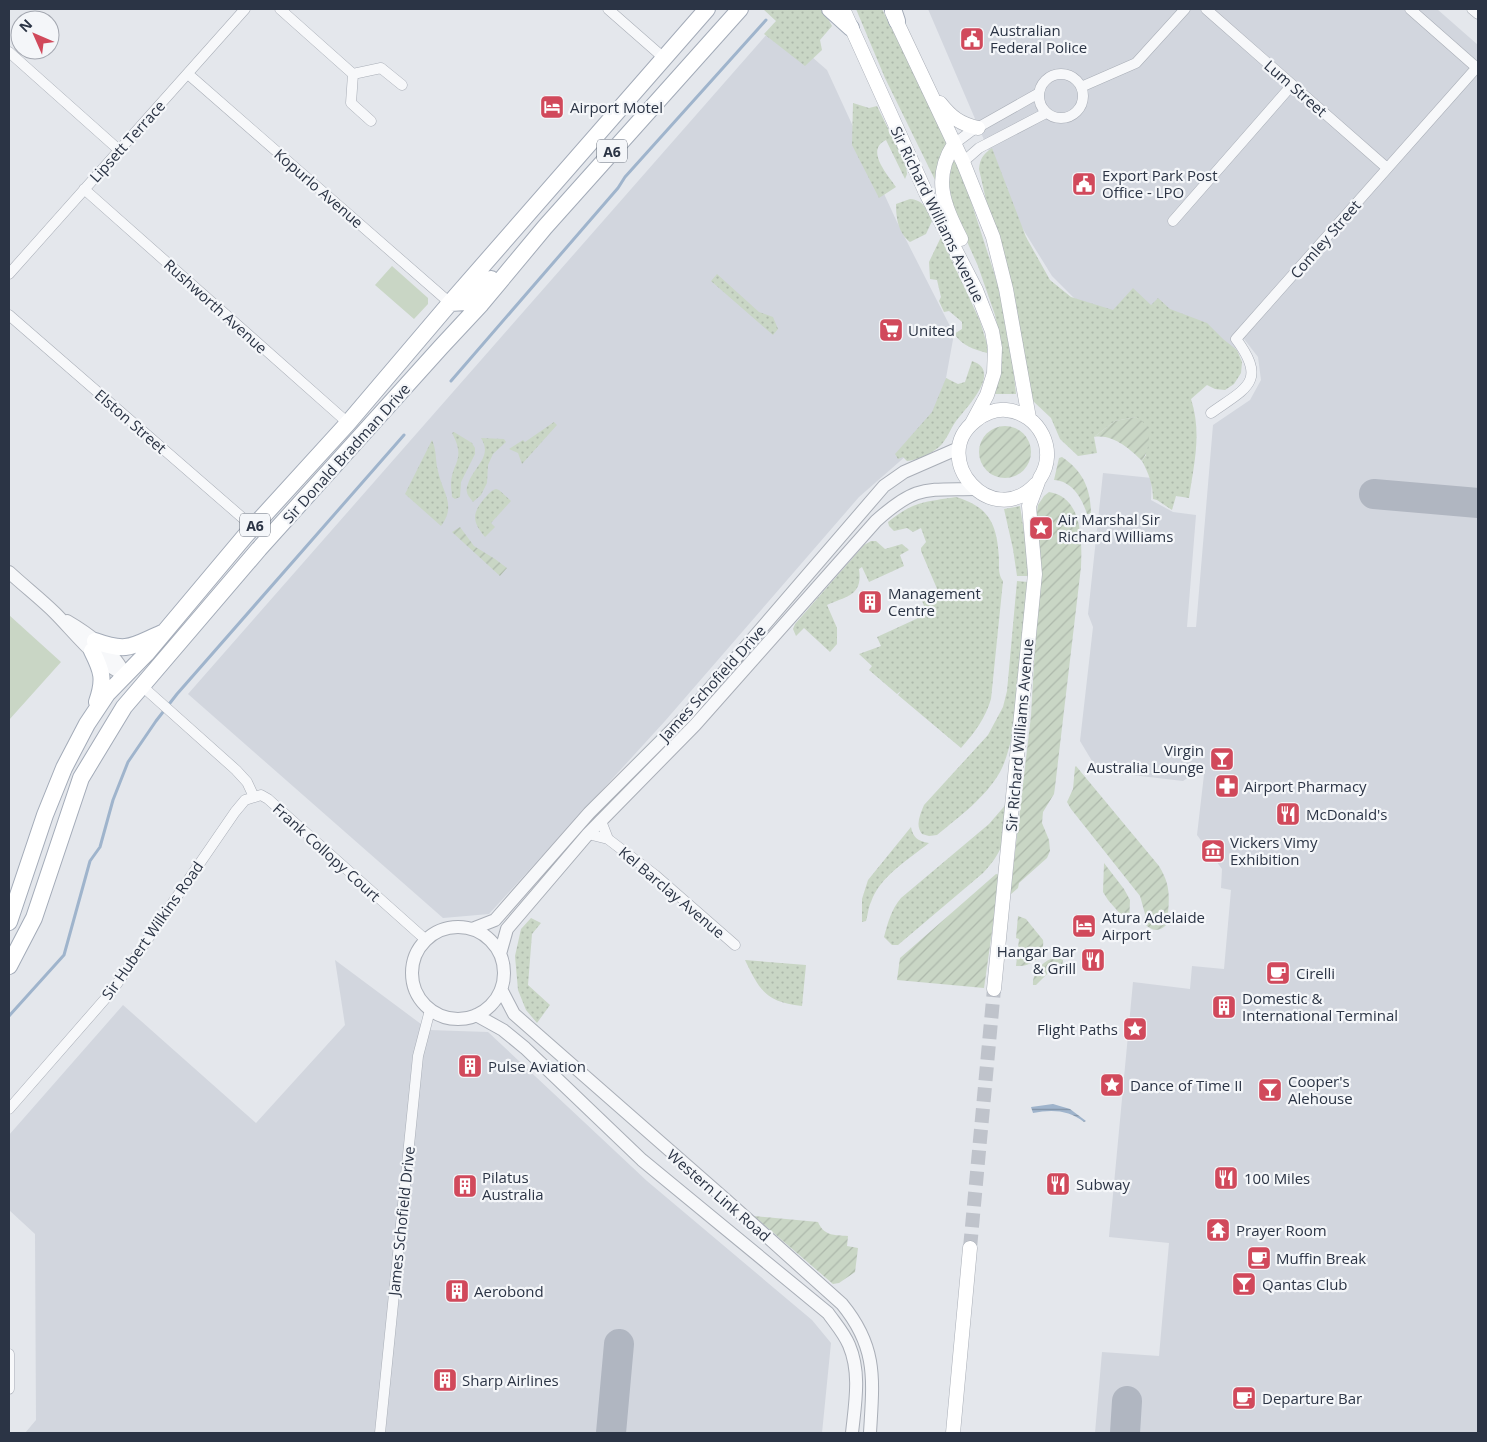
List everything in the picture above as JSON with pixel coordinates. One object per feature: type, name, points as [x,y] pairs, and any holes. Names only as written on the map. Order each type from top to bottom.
[{"type":"main road","name":"Sir Donald Bradman Drive","points":[[9,922],[45,815],[64,768],[91,718],[107,694],[124,674],[146,654],[253,527],[348,423],[450,303],[707,9]]},
{"type":"main road","name":"Sir Donald Bradman Drive","points":[[9,966],[34,918],[81,778],[124,707],[259,549],[481,304],[544,227],[740,9]]},
{"type":"main road","points":[[830,9],[851,28]]},
{"type":"main road","name":"Sir Richard Williams Avenue","points":[[843,9],[926,193],[976,290],[992,331],[995,361],[991,384],[972,423]]},
{"type":"main road","name":"Sir Richard Williams Avenue","points":[[893,13],[963,162],[998,254],[1029,418]]},
{"type":"main road","points":[[928,87],[950,115],[966,125],[978,128]]},
{"type":"main road","points":[[954,144],[942,170],[944,201],[966,250],[976,290]]},
{"type":"main road","points":[[450,303],[466,302],[544,227]]},
{"type":"main road","points":[[1006,410],[1029,418],[1036,425],[1046,443],[1047,463],[1039,480],[1024,494],[1005,499],[988,496],[975,489],[965,478],[960,463],[959,448],[972,423],[994,411],[1006,410]]},
{"type":"main road","name":"Sir Richard Williams Avenue","points":[[994,989],[1034,574],[1029,506],[1039,480]]},
{"type":"main road","points":[[91,718],[103,681],[94,646],[122,648],[163,632]]},
{"type":"main road","points":[[124,707],[124,674],[142,671],[169,656]]},
{"type":"main road","points":[[953,1433],[970,1248]]},
{"type":"street","name":"Lipsett Terrace","points":[[9,274],[245,9]]},
{"type":"street","points":[[280,9],[353,74]]},
{"type":"street","points":[[608,9],[665,59]]},
{"type":"street","points":[[1081,87],[1136,63],[1185,9]]},
{"type":"street","name":"Lum Street","points":[[1206,9],[1386,168]]},
{"type":"street","points":[[1410,9],[1477,67]]},
{"type":"street","points":[[1472,9],[1478,14]]},
{"type":"street","points":[[9,52],[119,150]]},
{"type":"street","name":"Comley Street","points":[[1211,414],[1244,389],[1251,380],[1251,366],[1247,354],[1236,339],[1477,67]]},
{"type":"street","points":[[353,74],[381,68],[402,85]]},
{"type":"street","name":"Kopurlo Avenue","points":[[188,74],[450,303]]},
{"type":"street","points":[[353,74],[351,103],[371,120]]},
{"type":"street","points":[[1058,74],[1072,77],[1081,87],[1082,101],[1075,113],[1063,118],[1057,118],[1046,113],[1039,100],[1039,93],[1045,80],[1058,74]]},
{"type":"street","points":[[1173,221],[1292,85]]},
{"type":"street","points":[[954,144],[1039,93]]},
{"type":"street","points":[[963,162],[979,148],[1046,113]]},
{"type":"street","name":"Rushworth Avenue","points":[[84,190],[348,423]]},
{"type":"street","name":"Elston Street","points":[[9,315],[253,527]]},
{"type":"street","name":"James Schofield Drive","points":[[472,928],[495,920],[589,813],[686,716],[884,486],[904,472],[959,448]]},
{"type":"street","name":"James Schofield Drive","points":[[500,954],[506,929],[588,834],[695,725],[868,529],[894,505],[909,495],[923,490],[945,488],[975,489]]},
{"type":"street","points":[[9,572],[55,613],[77,638],[94,646],[121,665],[124,674]]},
{"type":"street","name":"Frank Collopy Court","points":[[142,686],[236,770],[247,782],[254,797],[261,796],[268,799],[426,940]]},
{"type":"street","name":"Sir Hubert Wilkins Road","points":[[9,1109],[112,991],[235,812],[245,800],[254,797]]},
{"type":"street","name":"Kel Barclay Avenue","points":[[600,821],[608,839]]},
{"type":"street","name":"Kel Barclay Avenue","points":[[588,834],[608,839],[655,875],[735,945]]},
{"type":"street","points":[[448,927],[464,927],[472,928],[492,941],[500,954],[504,972],[501,989],[487,1009],[468,1018],[452,1019],[430,1010],[417,995],[412,976],[415,956],[426,940],[432,934],[448,927]]},
{"type":"street","name":"Western Link Road","points":[[501,989],[514,1014],[732,1205],[842,1304],[852,1316],[862,1334],[872,1366],[870,1433]]},
{"type":"street","name":"James Schofield Drive","points":[[380,1433],[418,1056],[430,1010]]},
{"type":"street","name":"Western Link Road","points":[[476,1015],[503,1030],[525,1048],[642,1160],[828,1313],[850,1346],[854,1362],[857,1384],[852,1433]]},
{"type":"street","points":[[9,1354],[9,1390]]},
{"type":"shaded area","points":[[928,9],[1437,9],[1478,45],[1478,1433],[1095,1433],[1102,1352],[1159,1356],[1169,1243],[1109,1237],[1133,982],[1190,989],[1192,966],[1224,969],[1231,890],[1221,888],[1222,869],[1197,835],[1205,766],[1183,781],[1098,771],[1080,741],[1093,627],[1088,614],[1103,473],[1152,478],[1151,500],[1173,512],[1196,515],[1187,627],[1196,627],[1213,425],[1250,400],[1261,380],[1258,357],[1244,339],[1226,359],[1078,302],[1052,276],[1021,226]]},
{"type":"shaded area","points":[[775,25],[827,70],[897,222],[954,334],[940,411],[907,455],[859,497],[665,721],[489,914],[443,918],[188,694]]},
{"type":"shaded area","points":[[335,960],[429,1030],[488,1032],[647,1181],[812,1320],[831,1343],[822,1433],[25,1433],[36,1420],[35,1234],[9,1210],[9,1135],[123,1005],[256,1123],[345,1025]]},
{"type":"green space","points":[[763,9],[823,9],[832,26],[820,40],[822,50],[805,66],[764,34],[776,21]]},
{"type":"green space","points":[[856,9],[882,9],[949,143],[935,180],[885,78]]},
{"type":"green space","points":[[853,103],[869,108],[877,106],[906,165],[907,174],[905,179],[886,140],[880,144],[877,150],[880,162],[896,187],[879,198],[852,145]]},
{"type":"green space","points":[[992,148],[1026,237],[1050,280],[1071,297],[1113,310],[1133,288],[1151,305],[1158,298],[1170,309],[1207,323],[1237,350],[1242,362],[1241,373],[1234,384],[1225,390],[1215,389],[1207,385],[1191,399],[1197,436],[1189,498],[1176,496],[1172,510],[1153,499],[1150,480],[1142,461],[1146,455],[1136,417],[1115,421],[1094,437],[1097,453],[1078,456],[1060,439],[1051,418],[1033,401],[1030,395],[979,169],[982,157]]},
{"type":"green space","points":[[958,161],[998,285],[1011,347],[1016,394],[993,394],[1001,368],[1002,349],[995,315],[978,266],[951,206],[947,177],[951,162]]},
{"type":"green space","points":[[910,199],[919,201],[927,209],[932,221],[926,234],[910,242],[900,229],[896,204]]},
{"type":"green space","points":[[941,237],[980,321],[987,344],[987,353],[969,346],[954,334],[962,329],[962,322],[949,311],[944,312],[939,301],[941,297],[937,280],[930,279],[929,262]]},
{"type":"green space","points":[[392,266],[428,298],[428,304],[414,319],[375,285]]},
{"type":"green space","points":[[717,274],[759,312],[773,317],[778,329],[773,335],[711,281]]},
{"type":"green space","points":[[972,361],[981,366],[984,373],[983,381],[974,399],[956,421],[944,441],[936,450],[919,458],[907,461],[903,457],[898,459],[895,454],[932,412],[946,378],[958,384],[965,382]]},
{"type":"green space","points":[[1136,417],[1145,425],[1149,437],[1149,443],[1142,461],[1121,443],[1108,438],[1094,437],[1115,421]]},
{"type":"green space","points":[[554,422],[557,425],[522,464],[518,453],[509,449],[523,440],[525,442]]},
{"type":"green space","points":[[1000,426],[1010,426],[1024,433],[1031,447],[1031,457],[1024,471],[1010,478],[1000,478],[990,474],[983,467],[979,457],[979,447],[983,437],[990,430]]},
{"type":"green space","points":[[454,432],[472,443],[475,448],[475,454],[461,482],[460,497],[455,499],[452,497],[451,485],[458,456],[456,442],[452,433]]},
{"type":"green space","points":[[481,438],[504,439],[506,442],[493,454],[488,465],[487,483],[481,495],[473,502],[467,488],[484,456],[484,445]]},
{"type":"green space","points":[[432,440],[438,471],[448,505],[446,518],[441,526],[405,494]]},
{"type":"green space","points":[[1062,457],[1075,468],[1084,481],[1091,505],[1091,514],[1087,514],[1079,496],[1071,487],[1066,483],[1054,480],[1059,458]]},
{"type":"green space","points":[[496,489],[511,501],[491,523],[495,527],[485,537],[476,523],[475,514],[484,499]]},
{"type":"green space","points":[[1049,492],[1060,496],[1068,502],[1074,511],[1080,533],[1081,567],[1054,794],[1043,812],[1042,823],[1049,840],[1050,851],[1047,858],[1019,883],[1018,888],[1010,895],[1031,716],[1040,559],[1036,518],[1038,505]]},
{"type":"green space","points":[[956,497],[977,506],[990,519],[996,536],[1000,573],[1003,581],[991,699],[979,725],[961,748],[898,695],[901,691],[897,694],[869,670],[872,666],[859,654],[881,646],[877,637],[927,614],[920,595],[927,592],[929,596],[938,591],[921,551],[926,542],[921,528],[913,532],[907,528],[894,531],[888,522],[913,506]]},
{"type":"green space","points":[[1020,506],[1027,551],[1028,576],[1017,576],[1004,509]]},
{"type":"green space","points":[[460,527],[474,546],[507,568],[500,576],[452,532]]},
{"type":"green space","points":[[871,541],[876,541],[885,549],[902,544],[909,550],[900,555],[904,566],[869,582],[862,567],[859,569],[860,578],[856,590],[847,597],[827,605],[837,628],[837,644],[830,652],[804,628],[796,636],[793,629],[795,624],[864,545]]},
{"type":"green space","points":[[1017,581],[1028,582],[1012,738],[1004,764],[987,790],[963,814],[937,835],[929,836],[922,834],[919,824],[924,805],[988,735],[1003,707],[1007,691]]},
{"type":"green space","points":[[9,615],[61,662],[9,720]]},
{"type":"green space","points":[[1076,766],[1159,866],[1168,887],[1169,901],[1167,924],[1161,929],[1149,928],[1144,923],[1145,914],[1140,896],[1067,802],[1073,789]]},
{"type":"green space","points":[[1008,802],[1001,848],[991,864],[983,873],[898,945],[892,945],[884,937],[888,921],[901,898],[989,824]]},
{"type":"green space","points":[[911,827],[913,834],[917,838],[929,843],[896,869],[881,884],[870,904],[866,921],[862,922],[862,899],[868,880]]},
{"type":"green space","points":[[1104,863],[1130,900],[1129,924],[1103,892]]},
{"type":"green space","points":[[996,874],[1000,875],[984,988],[897,980],[900,958]]},
{"type":"green space","points":[[1018,916],[1026,919],[1043,940],[1040,956],[1027,965],[1022,966],[1016,966],[1019,939],[1016,938]]},
{"type":"green space","points":[[531,918],[541,923],[532,934],[528,985],[550,1005],[537,1023],[526,1010],[518,990],[515,956],[521,929]]},
{"type":"green space","points":[[1056,957],[1063,960],[1062,967],[1049,972],[1036,985],[1033,985],[1034,976],[1040,967]]},
{"type":"green space","points":[[745,960],[806,965],[802,1006],[772,998],[755,980]]},
{"type":"green space","points":[[754,1216],[818,1222],[820,1227],[826,1232],[834,1235],[848,1236],[847,1246],[858,1248],[855,1272],[839,1283],[833,1284]]},
{"type":"water","points":[[1053,1104],[1070,1109],[1086,1121],[1084,1122],[1072,1115],[1060,1112],[1033,1113],[1031,1107]]},
{"type":"waterway","points":[[451,381],[618,188],[625,177],[766,20]]},
{"type":"waterway","points":[[9,1016],[64,955],[90,861],[100,847],[113,800],[128,762],[177,694],[404,435]]},
{"type":"taxiway","points":[[1374,494],[1478,503]]},
{"type":"taxiway","points":[[611,1433],[619,1344]]},
{"type":"taxiway","points":[[1125,1433],[1127,1401]]},
{"type":"tunnel","points":[[970,1248],[994,989]]},
{"type":"place","name":"Australian Federal Police","points":[[972,39]]},
{"type":"place","name":"Airport Motel","points":[[552,107]]},
{"type":"place","name":"Export Park Post Office - LPO","points":[[1084,184]]},
{"type":"place","name":"United","points":[[891,330]]},
{"type":"place","name":"Air Marshal Sir Richard Williams","points":[[1041,528]]},
{"type":"place","name":"Management Centre","points":[[870,602]]},
{"type":"place","name":"Virgin Australia Lounge","points":[[1222,759]]},
{"type":"place","name":"Airport Pharmacy","points":[[1227,786]]},
{"type":"place","name":"McDonald's","points":[[1288,814]]},
{"type":"place","name":"Vickers Vimy Exhibition","points":[[1213,851]]},
{"type":"place","name":"Atura Adelaide Airport","points":[[1084,926]]},
{"type":"place","name":"Hangar Bar & Grill","points":[[1093,960]]},
{"type":"place","name":"Cirelli","points":[[1278,973]]},
{"type":"place","name":"Domestic & International Terminal","points":[[1224,1007]]},
{"type":"place","name":"Flight Paths","points":[[1135,1029]]},
{"type":"place","name":"Pulse Aviation","points":[[470,1066]]},
{"type":"place","name":"Dance of Time II","points":[[1112,1085]]},
{"type":"place","name":"Cooper's Alehouse","points":[[1270,1090]]},
{"type":"place","name":"100 Miles","points":[[1226,1178]]},
{"type":"place","name":"Subway","points":[[1058,1184]]},
{"type":"place","name":"Pilatus Australia","points":[[465,1186]]},
{"type":"place","name":"Prayer Room","points":[[1218,1230]]},
{"type":"place","name":"Muffin Break","points":[[1259,1258]]},
{"type":"place","name":"Qantas Club","points":[[1244,1284]]},
{"type":"place","name":"Aerobond","points":[[457,1291]]},
{"type":"place","name":"Sharp Airlines","points":[[445,1380]]},
{"type":"place","name":"Departure Bar","points":[[1244,1398]]}]
